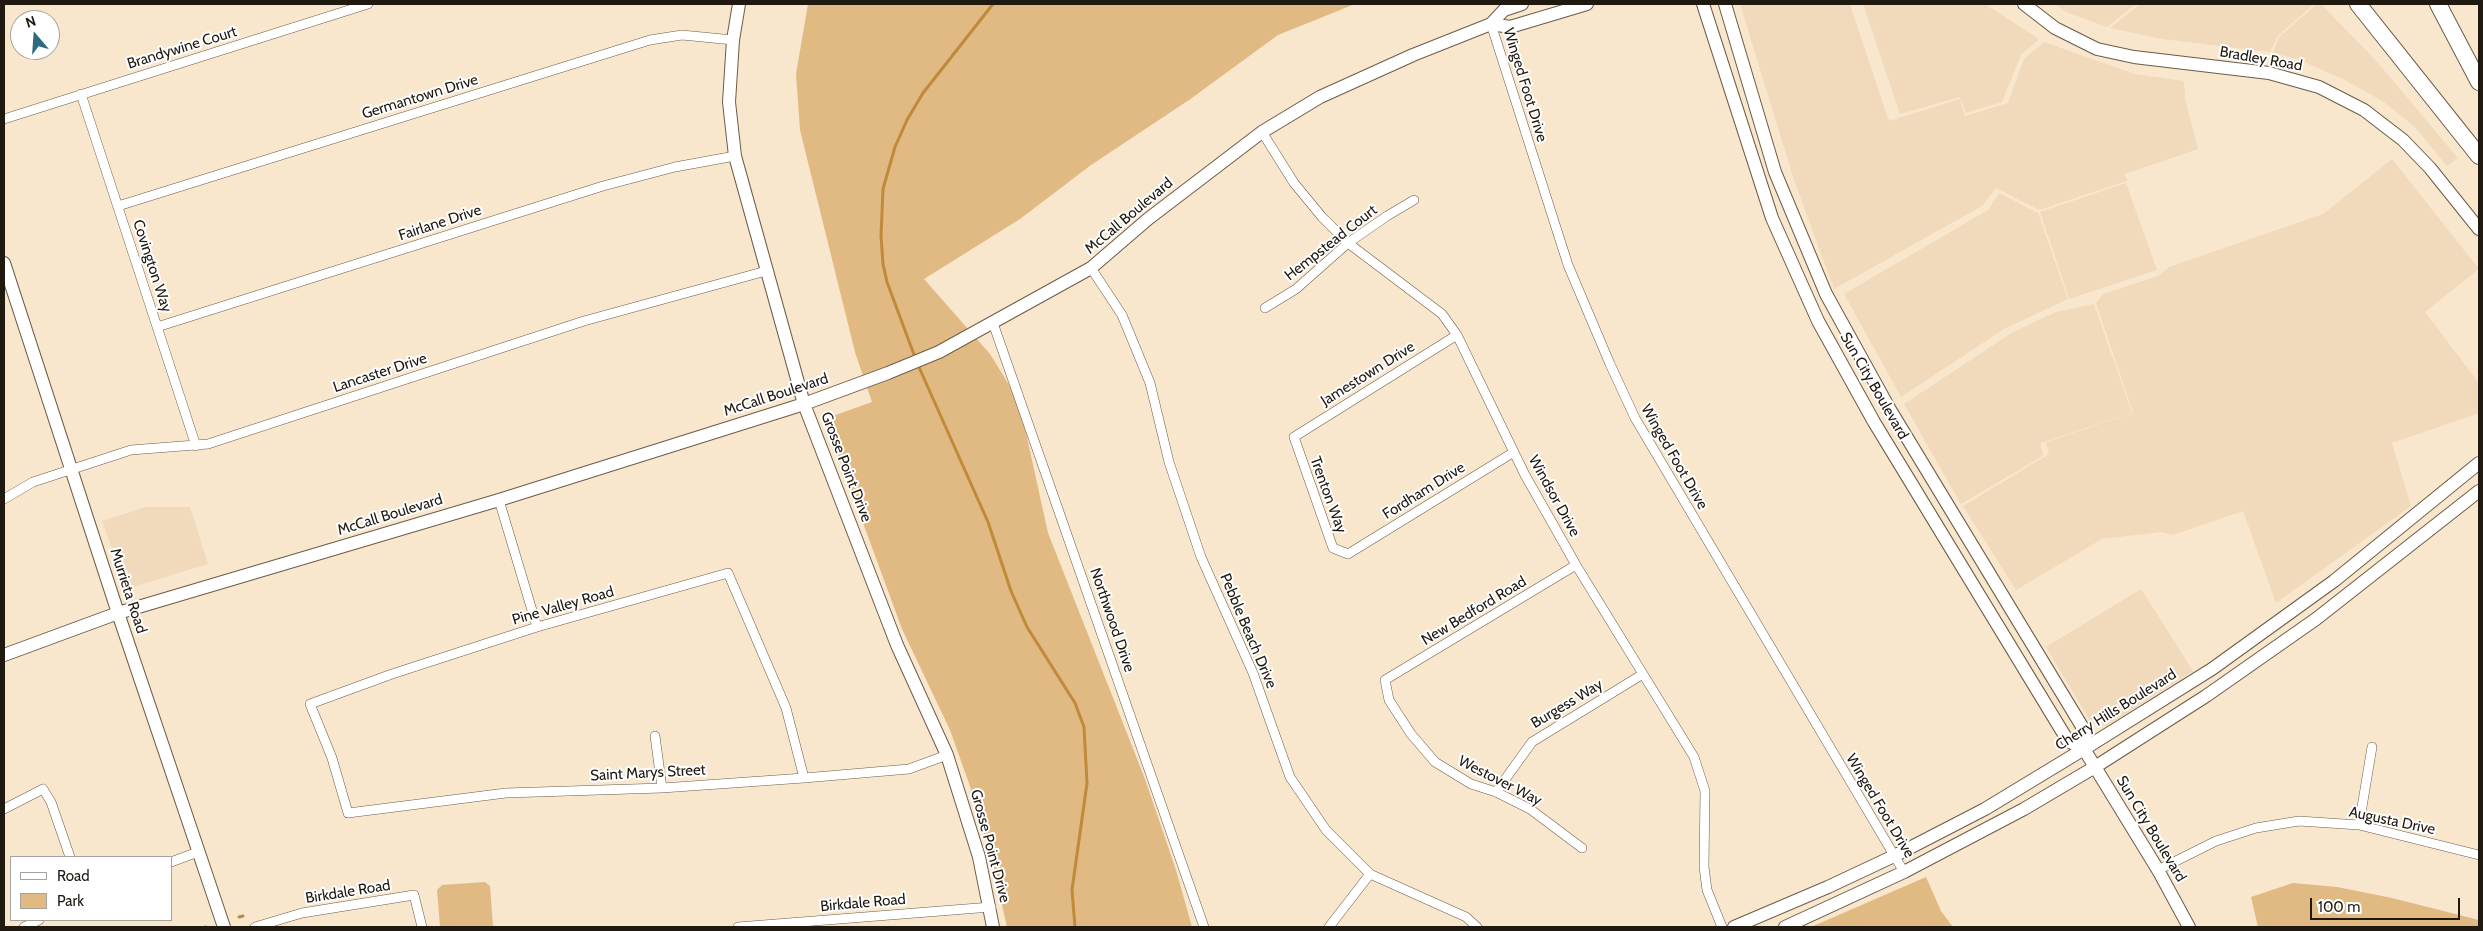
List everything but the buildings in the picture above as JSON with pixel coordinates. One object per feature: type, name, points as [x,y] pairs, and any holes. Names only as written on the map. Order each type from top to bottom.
[{"type":"highway","points":[[2358,4],[2479,156]]},
{"type":"highway","points":[[2438,4],[2479,82]]},
{"type":"street","name":"Brandywine Court","points":[[4,119],[368,4]]},
{"type":"street","name":"Grosse Point Drive","points":[[739,4],[733,40],[729,102],[735,156],[766,271],[804,404],[894,637],[947,755],[977,848],[993,927]]},
{"type":"street","name":"McCall Boulevard","points":[[4,655],[118,613],[499,500],[804,404],[888,374],[938,352],[1092,268],[1148,219],[1262,132],[1320,97],[1413,55],[1491,24],[1504,10],[1522,4]]},
{"type":"street","name":"McCall Boulevard","points":[[1491,24],[1510,27],[1586,4]]},
{"type":"street","name":"Sun City Boulevard","points":[[1703,4],[1772,218],[1818,320],[1874,422],[2068,741],[2084,749],[2158,870],[2189,927]]},
{"type":"street","name":"Sun City Boulevard","points":[[1725,4],[1776,172],[1826,294],[1893,416],[2086,733],[2084,749]]},
{"type":"street","name":"Bradley Road","points":[[2024,4],[2055,28],[2097,49],[2134,56],[2269,74],[2319,87],[2364,110],[2403,140],[2430,168],[2479,229]]},
{"type":"street","name":"Winged Foot Drive","points":[[1491,24],[1568,264],[1606,356],[1635,418],[1904,872]]},
{"type":"street","name":"Germantown Drive","points":[[118,206],[650,40],[682,35],[733,40]]},
{"type":"street","name":"Covington Way","points":[[82,94],[196,446]]},
{"type":"street","name":"Windsor Drive","points":[[1262,132],[1294,183],[1322,217],[1348,243],[1442,314],[1457,335],[1514,452],[1576,565],[1694,757],[1705,792],[1704,867],[1707,890],[1722,927]]},
{"type":"street","name":"Fairlane Drive","points":[[157,327],[604,186],[675,168],[735,156]]},
{"type":"street","name":"Hempstead Court","points":[[1266,308],[1296,289],[1348,243],[1414,200]]},
{"type":"street","name":"Murrieta Road","points":[[4,263],[70,469],[224,927]]},
{"type":"street","name":"Pebble Beach Drive","points":[[1092,268],[1122,315],[1150,383],[1169,462],[1201,557],[1253,673],[1290,777],[1326,830],[1370,874],[1466,916],[1477,927]]},
{"type":"street","name":"Lancaster Drive","points":[[4,499],[33,482],[131,450],[208,444],[584,322],[766,271]]},
{"type":"street","name":"Northwood Drive","points":[[993,323],[1204,927]]},
{"type":"street","name":"Jamestown Drive","points":[[1294,437],[1457,335]]},
{"type":"street","name":"Trenton Way","points":[[1294,437],[1333,548],[1348,554]]},
{"type":"street","name":"Fordham Drive","points":[[1348,554],[1514,452]]},
{"type":"street","name":"Cherry Hills Boulevard","points":[[1734,927],[1828,888],[1985,809],[2212,670],[2320,591],[2479,463]]},
{"type":"street","points":[[1785,927],[1904,872],[2024,809],[2095,767],[2206,696],[2316,619],[2479,491]]},
{"type":"street","points":[[499,500],[537,627]]},
{"type":"street","name":"New Bedford Road","points":[[1385,680],[1576,565]]},
{"type":"street","name":"Pine Valley Road","points":[[348,813],[332,758],[310,704],[392,674],[537,627],[728,573],[786,708],[804,778]]},
{"type":"street","name":"Burgess Way","points":[[1496,792],[1532,742],[1643,674]]},
{"type":"street","name":"Westover Way","points":[[1385,680],[1389,700],[1411,734],[1436,762],[1470,784],[1496,792],[1530,809],[1582,848]]},
{"type":"street","points":[[655,736],[662,788]]},
{"type":"street","points":[[2359,825],[2372,747]]},
{"type":"street","name":"Saint Marys Street","points":[[348,813],[506,794],[662,788],[909,769],[947,755]]},
{"type":"street","points":[[4,809],[43,789],[51,802],[70,856]]},
{"type":"street","name":"Augusta Drive","points":[[2158,870],[2216,841],[2256,828],[2299,821],[2359,825],[2479,855]]},
{"type":"street","points":[[172,862],[198,852]]},
{"type":"street","points":[[1329,927],[1370,874]]},
{"type":"street","name":"Birkdale Road","points":[[255,927],[302,913],[414,895],[422,927]]},
{"type":"street","name":"Birkdale Road","points":[[738,927],[990,907]]},
{"type":"street","points":[[24,927],[37,921]]},
{"type":"shaded area","points":[[1740,4],[1850,4],[1889,121],[1960,99],[1965,116],[2008,103],[2024,59],[2044,42],[2135,74],[2184,81],[2185,99],[2198,149],[2125,174],[2127,181],[2039,210],[1996,188],[1982,206],[1834,289],[1794,180]]},
{"type":"shaded area","points":[[1863,4],[1985,4],[2039,39],[2021,55],[2002,102],[1966,113],[1960,97],[1900,114]]},
{"type":"shaded area","points":[[2055,4],[2136,4],[2107,27],[2066,12]]},
{"type":"shaded area","points":[[2140,4],[2314,4],[2278,36],[2270,52],[2162,39],[2110,28]]},
{"type":"shaded area","points":[[2317,4],[2321,4],[2378,63],[2458,158],[2447,166],[2416,128],[2384,102],[2343,79],[2297,59],[2273,53],[2279,37]]},
{"type":"shaded area","points":[[2392,159],[2479,269],[2425,312],[2479,383],[2479,413],[2392,443],[2411,506],[2276,603],[2243,511],[2173,535],[2161,532],[2102,539],[2016,590],[1963,506],[2049,454],[2046,442],[2133,413],[2096,303],[2103,294],[2158,276],[2169,267],[2323,214]]},
{"type":"shaded area","points":[[2126,183],[2157,270],[2069,299],[2040,212]]},
{"type":"shaded area","points":[[1999,193],[2038,213],[2068,299],[2004,329],[1901,397],[1844,294],[1988,210]]},
{"type":"shaded area","points":[[2094,304],[2132,413],[2040,443],[2043,456],[1961,504],[1904,404],[2013,332],[2056,312]]},
{"type":"shaded area","points":[[146,507],[190,507],[208,564],[133,587],[124,582],[102,521]]},
{"type":"shaded area","points":[[2141,589],[2193,671],[2106,726],[2092,724],[2046,647]]},
{"type":"green space","points":[[808,4],[1355,4],[1278,35],[1189,100],[1091,165],[1020,219],[924,279],[990,354],[1019,401],[1048,533],[1145,779],[1176,870],[1192,927],[1007,927],[994,869],[971,789],[950,730],[902,629],[827,425],[830,417],[872,402],[855,352],[800,130],[796,74]]},
{"type":"green space","points":[[1926,877],[1941,911],[1953,927],[1811,927]]},
{"type":"green space","points":[[485,882],[490,886],[493,927],[440,927],[437,890],[442,885]]},
{"type":"green space","points":[[2293,883],[2337,887],[2392,898],[2479,920],[2479,927],[2258,927],[2251,897]]},
{"type":"waterway","points":[[916,360],[887,282],[883,264],[881,236],[883,189],[895,147],[907,120],[923,93],[993,4]]},
{"type":"waterway","points":[[918,365],[988,522],[1011,591],[1027,627],[1075,703],[1084,727],[1087,783],[1072,890],[1075,927]]},
{"type":"waterway","points":[[239,917],[243,916]]}]
